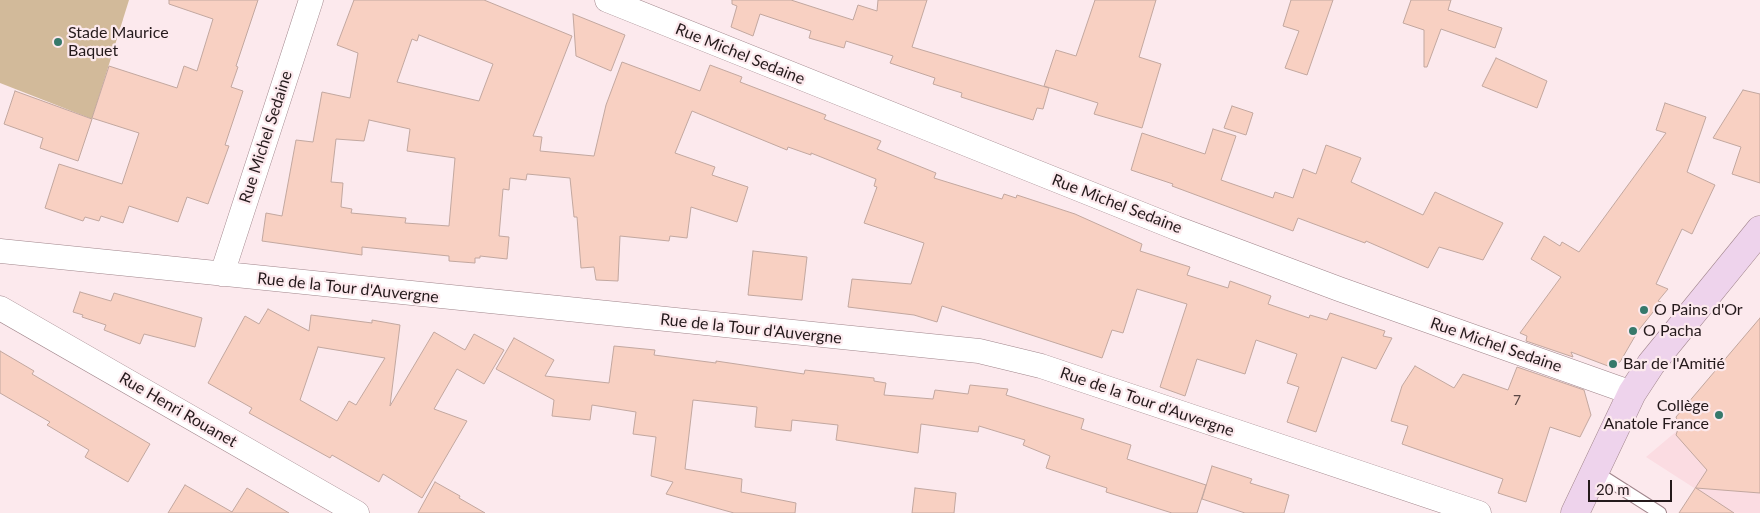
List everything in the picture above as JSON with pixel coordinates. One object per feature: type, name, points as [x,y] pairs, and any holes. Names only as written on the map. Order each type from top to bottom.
[{"type":"main road","points":[[1575,513],[1632,393],[1651,364],[1760,230]]},
{"type":"street","name":"Rue Michel Sedaine","points":[[222,274],[310,0]]},
{"type":"street","name":"Rue Michel Sedaine","points":[[607,0],[1176,228],[1339,289],[1632,393]]},
{"type":"street","name":"Rue de la Tour d'Auvergne","points":[[0,251],[979,351],[1041,366],[1479,513]]},
{"type":"street","name":"Rue Henri Rouanet","points":[[0,308],[357,513]]},
{"type":"lane","points":[[1594,471],[1660,513]]},
{"type":"shaded area","name":"Stade Maurice Baquet","points":[[0,0],[129,0],[92,119],[0,83]]},
{"type":"shaded area","name":"Collège Anatole France","points":[[1760,318],[1760,513],[1733,513],[1646,457],[1678,430],[1676,417]]},
{"type":"building","points":[[169,0],[258,0],[231,87],[243,91],[225,145],[229,146],[208,204],[187,197],[178,222],[129,206],[123,223],[101,216],[99,221],[85,217],[83,221],[45,208],[59,164],[122,184],[139,133],[92,118],[109,66],[177,88],[184,66],[197,71],[213,19],[169,4]]},
{"type":"building","points":[[354,0],[484,0],[572,36],[533,136],[542,137],[540,151],[594,156],[606,105],[622,62],[700,91],[710,65],[742,77],[740,82],[826,115],[824,119],[881,141],[877,149],[936,173],[934,178],[1002,199],[1004,194],[1016,198],[1017,195],[1075,214],[1142,244],[1140,251],[1190,267],[1187,275],[1228,288],[1230,281],[1271,296],[1268,304],[1309,318],[1310,315],[1327,320],[1330,313],[1385,331],[1383,336],[1392,338],[1376,369],[1342,357],[1316,432],[1287,422],[1299,387],[1287,383],[1297,354],[1256,340],[1245,374],[1197,359],[1185,396],[1160,387],[1187,304],[1137,289],[1123,333],[1112,330],[1102,358],[942,306],[937,322],[914,315],[848,307],[852,279],[911,284],[924,243],[864,223],[877,187],[874,186],[876,179],[811,153],[811,155],[788,147],[787,150],[692,111],[675,153],[715,167],[712,175],[748,187],[737,222],[691,207],[687,238],[670,236],[669,241],[620,236],[618,281],[596,280],[594,267],[581,268],[577,217],[574,217],[570,178],[527,174],[526,180],[510,178],[509,190],[503,189],[499,236],[509,237],[507,259],[480,256],[480,258],[475,258],[475,263],[449,261],[449,256],[362,247],[362,255],[262,241],[266,213],[282,216],[296,140],[313,142],[322,92],[350,98],[358,53],[337,45]],"holes":[[[419,35],[493,64],[479,101],[397,82],[412,39],[417,41]],[[369,120],[410,129],[407,151],[455,158],[449,226],[405,223],[406,218],[351,213],[352,209],[341,207],[343,183],[331,182],[336,139],[364,141]]]},
{"type":"building","points":[[732,0],[791,0],[853,20],[858,5],[877,11],[878,0],[927,0],[912,47],[1049,88],[1043,109],[1037,108],[1033,120],[961,97],[962,93],[933,84],[935,78],[890,63],[893,56],[846,41],[844,48],[809,38],[811,31],[760,14],[753,36],[731,27],[737,6],[732,4]]},
{"type":"building","points":[[1095,0],[1156,0],[1139,57],[1161,64],[1142,128],[1094,114],[1098,103],[1044,86],[1056,50],[1076,56]]},
{"type":"building","points":[[1291,0],[1333,0],[1307,75],[1285,68],[1299,31],[1283,26]]},
{"type":"building","points":[[1411,0],[1451,0],[1448,10],[1502,28],[1495,48],[1441,29],[1427,67],[1424,67],[1424,30],[1403,23]]},
{"type":"building","points":[[573,14],[625,35],[611,71],[576,56]]},
{"type":"building","points":[[1496,58],[1547,81],[1537,108],[1482,86]]},
{"type":"building","points":[[1743,90],[1760,94],[1760,183],[1732,174],[1741,147],[1713,138]]},
{"type":"building","points":[[15,91],[92,119],[78,161],[40,148],[43,138],[4,124]]},
{"type":"building","points":[[1665,103],[1706,117],[1687,172],[1715,185],[1692,234],[1682,229],[1656,284],[1668,289],[1658,301],[1661,302],[1638,331],[1620,362],[1608,366],[1571,352],[1573,357],[1526,341],[1527,336],[1520,333],[1561,277],[1531,259],[1544,236],[1560,246],[1562,242],[1579,252],[1666,133],[1656,130]]},
{"type":"building","points":[[1232,106],[1253,113],[1246,135],[1224,128]]},
{"type":"building","points":[[1213,129],[1236,136],[1221,180],[1273,198],[1275,192],[1293,198],[1303,169],[1316,174],[1326,145],[1361,158],[1351,182],[1423,215],[1435,192],[1503,223],[1483,260],[1439,247],[1428,268],[1366,241],[1365,243],[1298,218],[1293,231],[1172,186],[1173,184],[1131,170],[1142,133],[1205,154]]},
{"type":"building","points":[[753,251],[807,257],[802,300],[748,295]]},
{"type":"building","points":[[80,292],[111,301],[114,293],[202,318],[195,347],[144,334],[140,344],[104,330],[106,325],[73,312]]},
{"type":"building","points":[[268,309],[309,331],[311,315],[372,323],[372,320],[400,325],[390,406],[434,332],[465,350],[474,334],[504,350],[484,384],[457,369],[434,409],[467,421],[422,498],[383,474],[379,482],[332,455],[330,458],[249,413],[252,408],[208,383],[245,316],[259,324]],"holes":[[[318,347],[385,358],[356,405],[349,401],[337,421],[300,400]]]},
{"type":"building","name":"Collège Anatole France","points":[[1760,318],[1760,493],[1696,488],[1734,513],[1679,513],[1707,470],[1676,435],[1679,426],[1676,417]]},
{"type":"building","points":[[514,338],[554,360],[545,376],[609,383],[614,346],[655,350],[654,355],[716,363],[716,361],[804,374],[805,370],[874,378],[874,381],[886,383],[884,395],[933,399],[935,390],[968,394],[970,385],[1008,389],[1006,395],[1084,419],[1081,429],[1131,445],[1127,459],[1206,485],[1197,513],[1172,513],[1106,492],[1107,488],[1046,468],[1050,456],[1023,445],[1025,440],[979,426],[978,432],[921,424],[918,453],[836,440],[838,425],[792,420],[791,431],[755,427],[757,407],[693,400],[685,469],[742,479],[741,492],[796,503],[795,513],[734,513],[666,494],[673,482],[651,476],[656,437],[633,434],[636,412],[592,405],[590,420],[552,416],[554,400],[496,369]]},
{"type":"building","points":[[0,351],[34,371],[32,374],[150,444],[128,482],[85,457],[89,450],[47,425],[50,422],[0,393]]},
{"type":"building","points":[[1415,366],[1454,388],[1463,374],[1508,390],[1517,367],[1584,390],[1591,415],[1580,437],[1550,427],[1526,502],[1498,493],[1503,479],[1402,444],[1408,426],[1391,421],[1402,386]]},
{"type":"building","points":[[1212,466],[1252,479],[1250,483],[1289,495],[1284,513],[1245,513],[1202,499]]},
{"type":"building","points":[[435,482],[460,496],[459,498],[485,513],[418,513]]},
{"type":"building","points":[[185,485],[232,512],[247,488],[289,513],[168,513]]},
{"type":"building","points":[[915,488],[956,493],[954,513],[912,513]]},
{"type":"place","name":"Stade Maurice Baquet","points":[[58,42]]},
{"type":"place","name":"O Pains d'Or","points":[[1644,310]]},
{"type":"place","name":"O Pacha","points":[[1633,331]]},
{"type":"place","name":"Bar de l'Amitié","points":[[1613,364]]},
{"type":"place","name":"Collège Anatole France","points":[[1719,415]]}]
